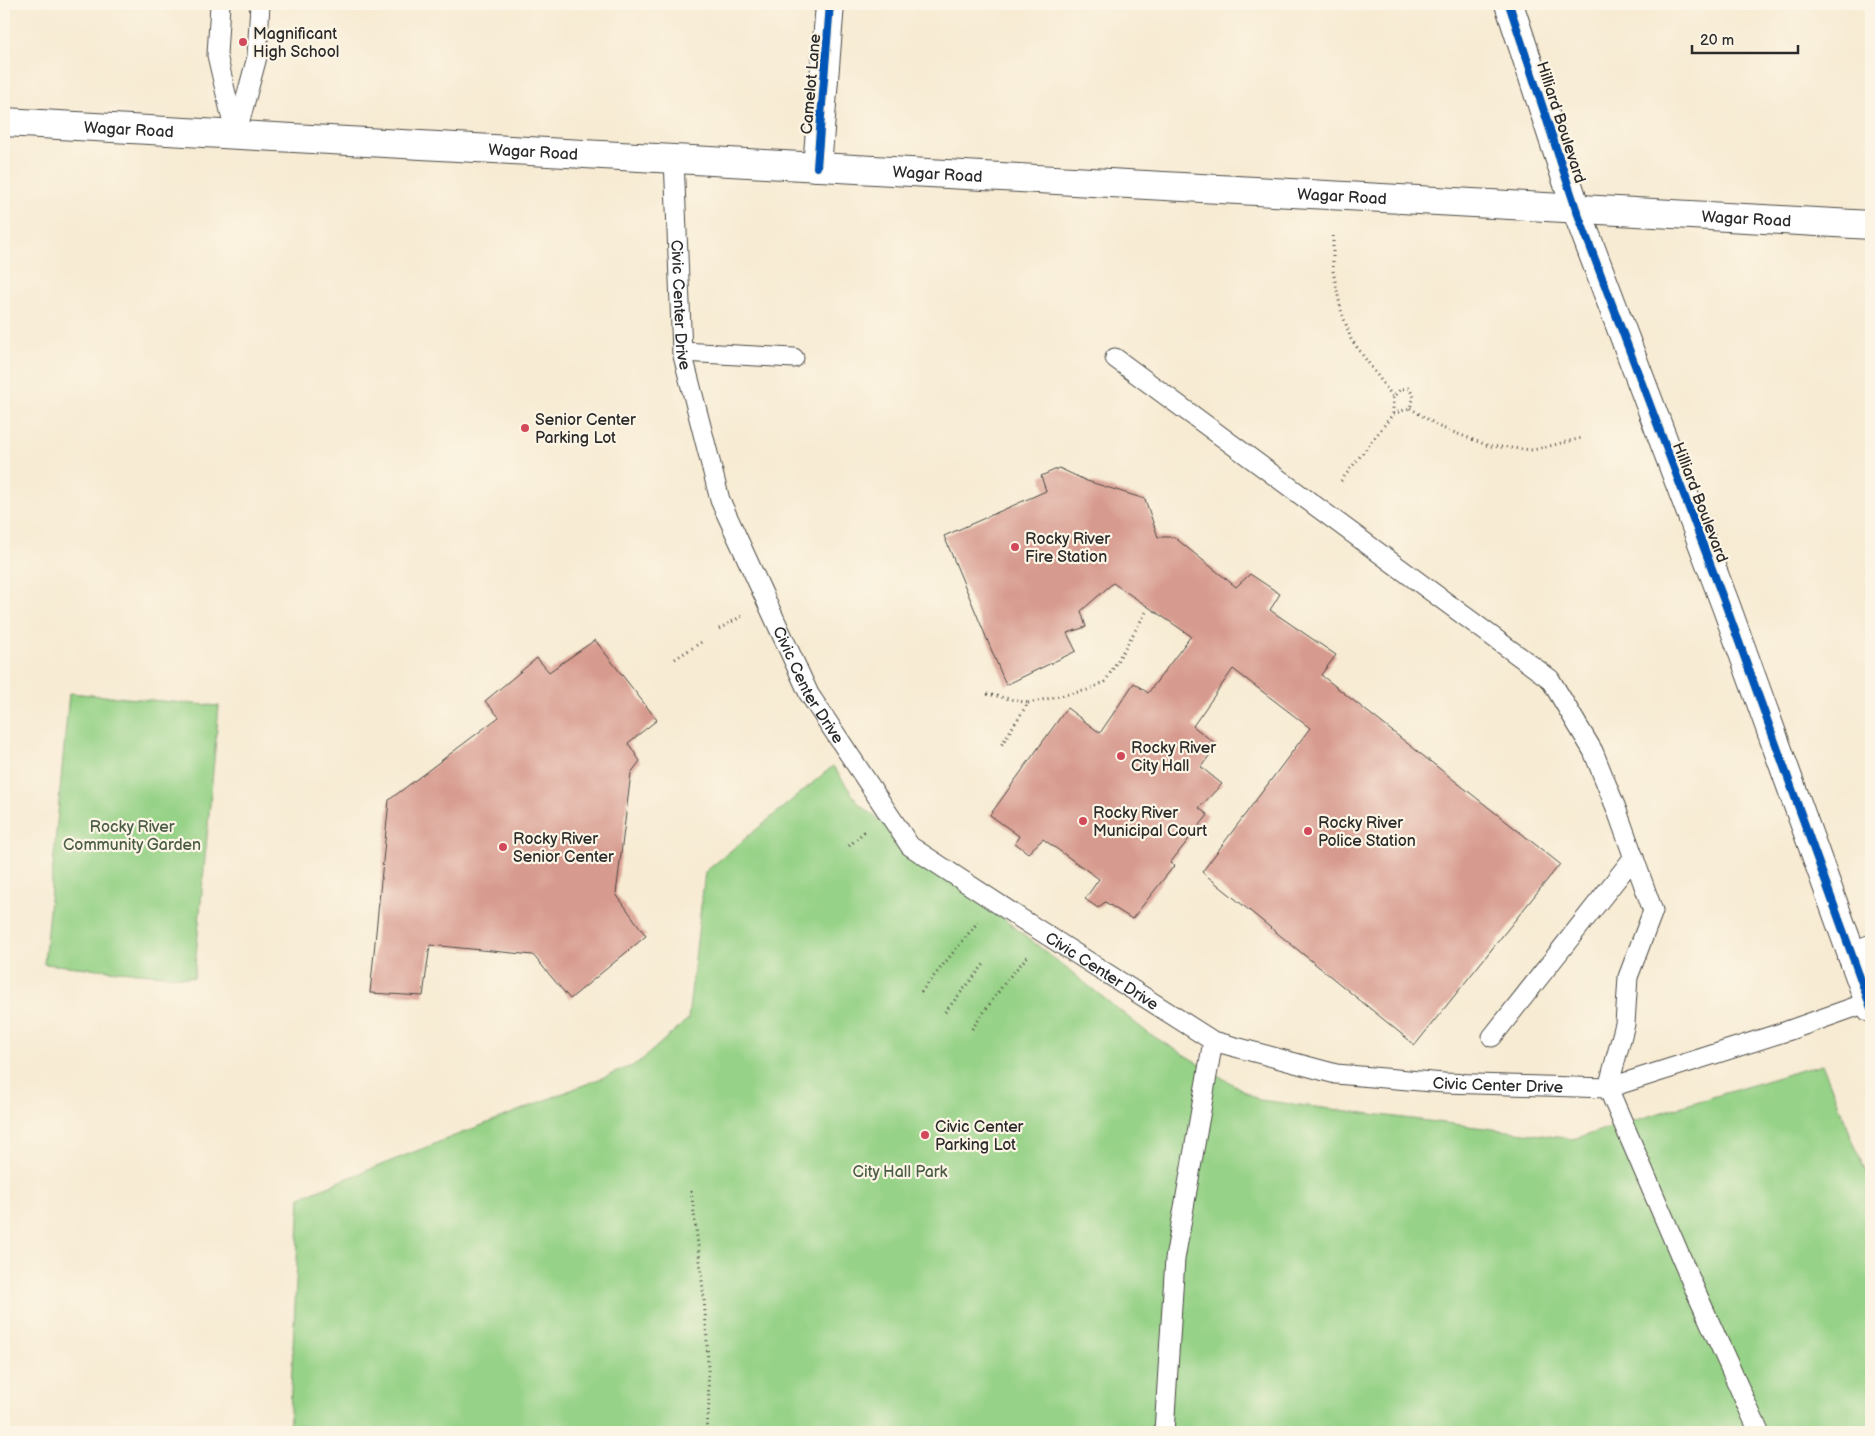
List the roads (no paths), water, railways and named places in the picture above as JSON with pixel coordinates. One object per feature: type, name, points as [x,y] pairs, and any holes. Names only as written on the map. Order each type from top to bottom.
[{"type":"main road","name":"Camelot Lane","points":[[817,167],[830,4]]},
{"type":"main road","name":"Hilliard Boulevard","points":[[1509,4],[1576,209],[1729,615],[1862,952],[1870,1005]]},
{"type":"main road","name":"Wagar Road","points":[[4,122],[1871,225]]},
{"type":"lane","points":[[220,4],[217,55],[236,136]]},
{"type":"lane","points":[[236,136],[258,57],[260,4]]},
{"type":"lane","name":"Civic Center Drive","points":[[674,159],[682,352],[720,500],[805,685],[910,846],[1213,1041],[1336,1074],[1444,1083],[1608,1088],[1870,1005]]},
{"type":"lane","points":[[682,352],[794,358]]},
{"type":"lane","points":[[1115,358],[1550,679],[1594,751],[1653,911],[1628,977],[1626,1024],[1608,1088],[1692,1284],[1759,1432]]},
{"type":"lane","points":[[1492,1037],[1634,857]]},
{"type":"lane","points":[[1164,1432],[1175,1259],[1213,1041]]},
{"type":"place","name":"Magnificant High School","points":[[243,42]]},
{"type":"place","name":"Senior Center Parking Lot","points":[[525,428]]},
{"type":"place","name":"Rocky River Fire Station","points":[[1015,547]]},
{"type":"place","name":"Rocky River City Hall","points":[[1121,756]]},
{"type":"place","name":"Rocky River Municipal Court","points":[[1083,821]]},
{"type":"place","name":"Rocky River Police Station","points":[[1308,831]]},
{"type":"place","name":"Rocky River Senior Center","points":[[503,847]]},
{"type":"place","name":"Civic Center Parking Lot","points":[[925,1135]]},
{"type":"park label","name":"Rocky River Community Garden","points":[[132,835]]},
{"type":"park label","name":"City Hall Park","points":[[900,1171]]}]
